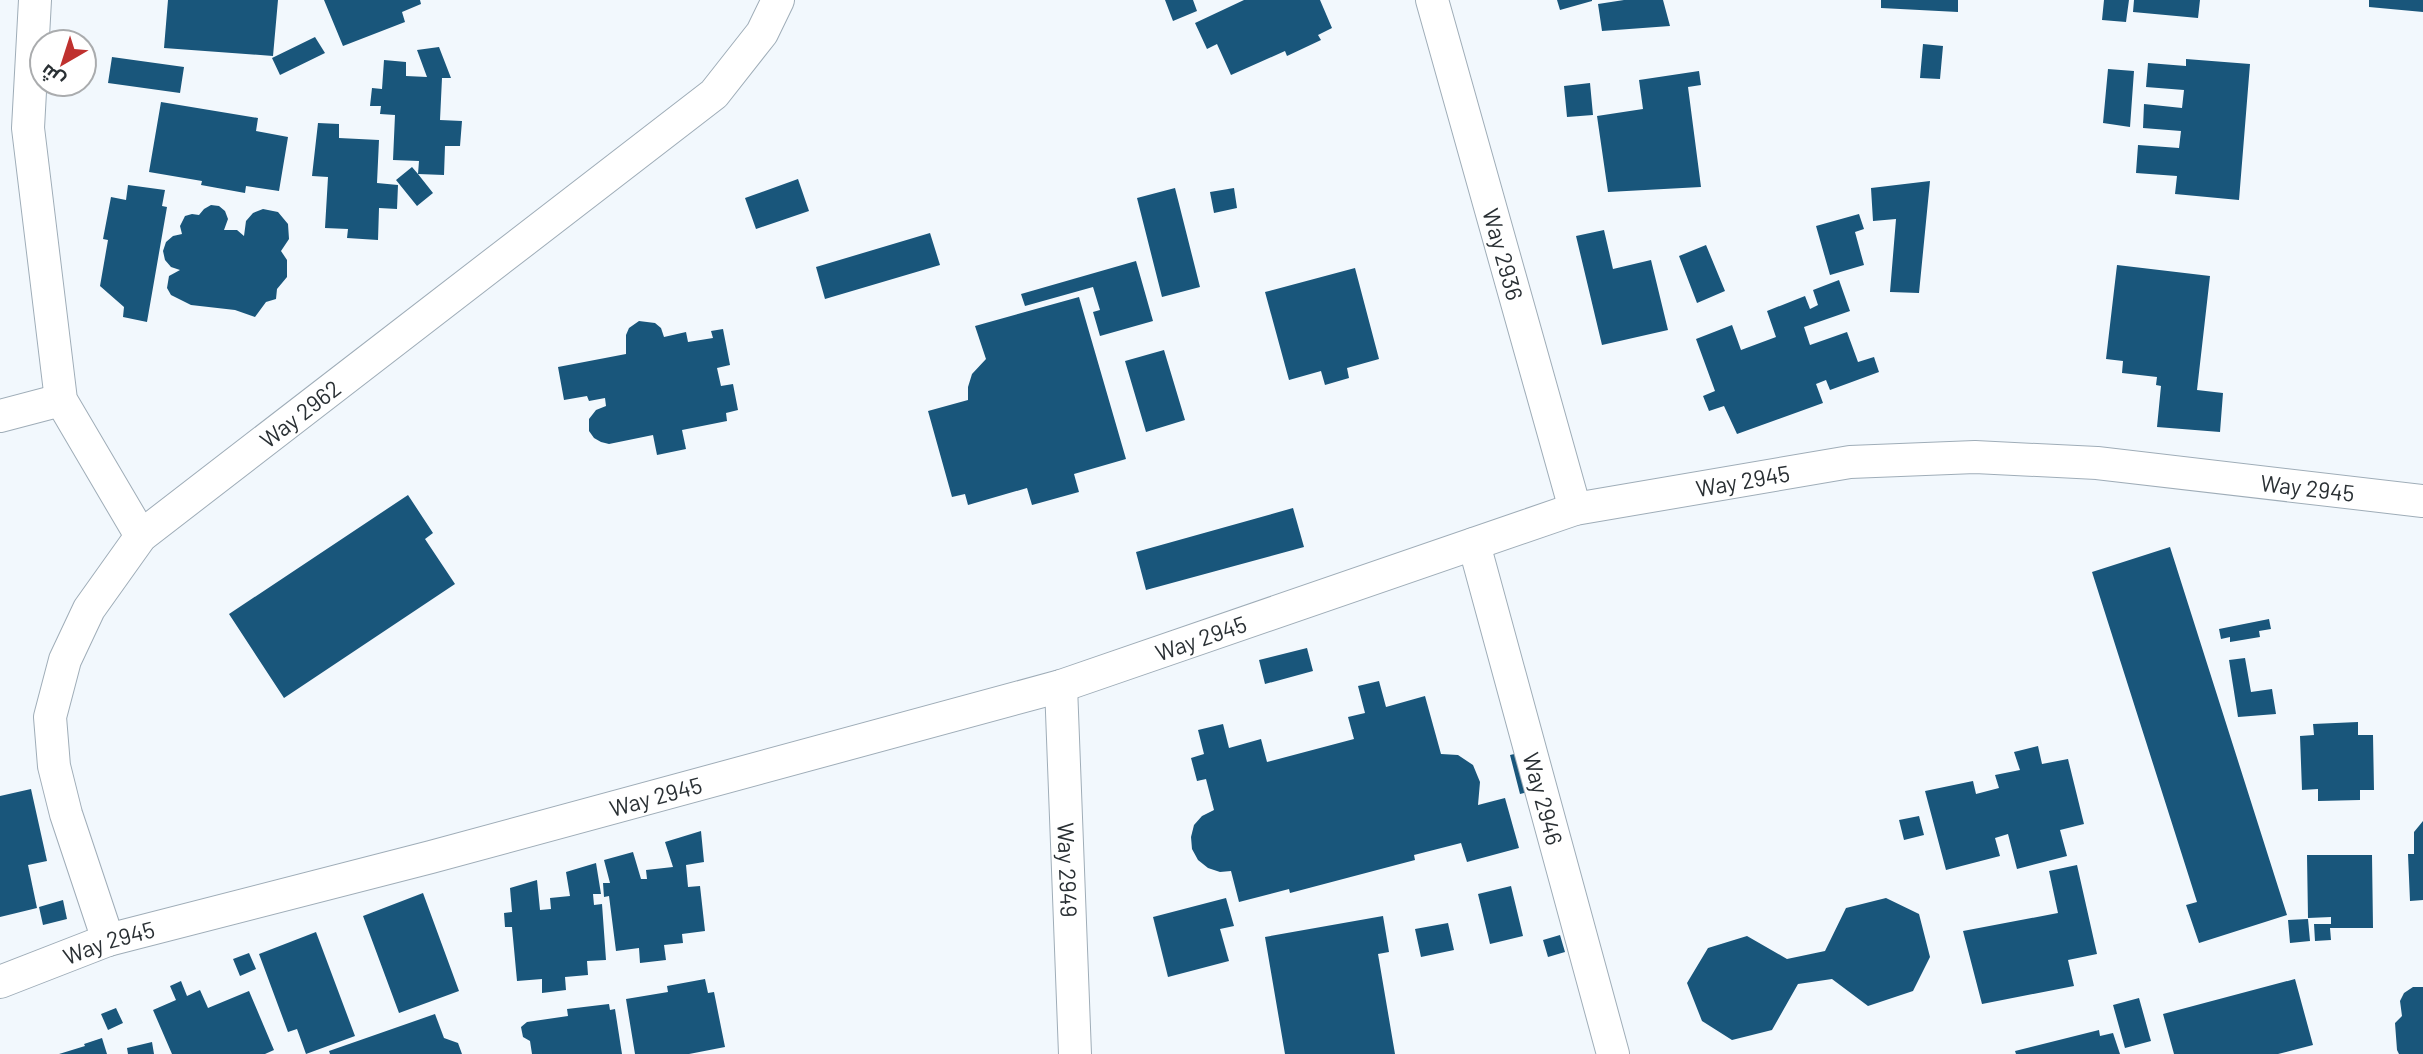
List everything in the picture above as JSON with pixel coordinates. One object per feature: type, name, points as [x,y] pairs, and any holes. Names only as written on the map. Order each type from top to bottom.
[{"type":"street","points":[[35,0],[14,131],[61,400],[141,536]]},
{"type":"street","name":"Way 2962","points":[[108,940],[66,814],[54,766],[50,717],[65,660],[89,609],[141,536],[714,94],[762,33],[778,0]]},
{"type":"street","name":"Way 2936","points":[[1432,0],[1575,509]]},
{"type":"street","points":[[0,416],[61,400]]},
{"type":"street","name":"Way 2945","points":[[0,982],[108,940],[431,857],[1060,686],[1575,509],[1850,462],[1975,457],[2097,463],[2423,501]]},
{"type":"street","name":"Way 2946","points":[[1474,544],[1613,1054]]},
{"type":"street","name":"Way 2949","points":[[1060,686],[1075,1054]]},
{"type":"building","points":[[168,0],[278,0],[273,56],[164,48]]},
{"type":"building","points":[[324,0],[420,0],[421,4],[402,12],[405,22],[343,46]]},
{"type":"building","points":[[1165,0],[1193,0],[1197,11],[1173,21]]},
{"type":"building","points":[[1244,0],[1320,0],[1332,28],[1318,35],[1321,40],[1287,56],[1285,51],[1231,75],[1217,44],[1207,49],[1195,23]]},
{"type":"building","points":[[1557,0],[1592,0],[1592,1],[1560,10]]},
{"type":"building","points":[[1624,0],[1663,0],[1670,26],[1602,31],[1598,4]]},
{"type":"building","points":[[1881,0],[1958,0],[1958,12],[1881,8]]},
{"type":"building","points":[[2104,0],[2129,0],[2126,22],[2102,20]]},
{"type":"building","points":[[2134,0],[2200,0],[2198,18],[2133,12]]},
{"type":"building","points":[[2369,0],[2423,0],[2423,12],[2369,7]]},
{"type":"building","points":[[315,37],[325,53],[280,75],[272,58]]},
{"type":"building","points":[[1923,44],[1943,46],[1940,79],[1920,78]]},
{"type":"building","points":[[439,47],[451,78],[442,78],[440,120],[462,121],[460,146],[445,146],[444,175],[418,174],[419,161],[393,160],[395,115],[380,114],[381,106],[370,106],[372,88],[382,89],[384,60],[406,62],[406,76],[427,77],[417,50]]},
{"type":"building","points":[[112,57],[184,67],[180,93],[108,83]]},
{"type":"building","points":[[2186,59],[2250,64],[2239,200],[2175,194],[2177,176],[2136,173],[2138,145],[2179,148],[2181,131],[2143,128],[2144,104],[2182,108],[2184,90],[2146,87],[2148,63],[2186,66]]},
{"type":"building","points":[[2108,69],[2134,71],[2130,127],[2103,123]]},
{"type":"building","points":[[1699,71],[1701,85],[1688,87],[1701,187],[1608,192],[1597,116],[1643,109],[1639,80]]},
{"type":"building","points":[[1590,83],[1593,115],[1567,117],[1564,86]]},
{"type":"building","points":[[161,102],[258,118],[256,131],[288,137],[279,191],[246,186],[245,193],[201,185],[202,181],[149,172]]},
{"type":"building","points":[[318,123],[339,124],[339,138],[379,140],[377,183],[398,185],[397,209],[379,208],[378,240],[347,238],[348,229],[325,228],[328,177],[312,176]]},
{"type":"building","points":[[412,167],[433,193],[417,206],[396,180]]},
{"type":"building","points":[[798,179],[809,211],[756,229],[745,198]]},
{"type":"building","points":[[1930,181],[1919,293],[1890,292],[1896,219],[1873,221],[1871,188]]},
{"type":"building","points":[[128,185],[165,190],[162,206],[167,207],[147,322],[123,317],[124,307],[100,286],[108,240],[103,239],[111,197],[126,200]]},
{"type":"building","points":[[1175,188],[1200,287],[1162,297],[1137,198]]},
{"type":"building","points":[[1234,188],[1237,208],[1214,213],[1210,192]]},
{"type":"building","points":[[211,205],[219,206],[225,211],[228,219],[224,230],[237,230],[244,236],[246,221],[253,213],[263,209],[278,212],[288,224],[289,239],[281,251],[287,260],[287,277],[277,289],[276,299],[266,302],[255,317],[235,310],[191,305],[171,295],[167,288],[169,276],[180,270],[171,267],[165,260],[163,251],[166,242],[173,236],[182,234],[180,226],[185,216],[199,215]]},
{"type":"building","points":[[1859,214],[1864,229],[1855,232],[1864,265],[1830,275],[1816,226]]},
{"type":"building","points":[[1604,230],[1613,269],[1651,260],[1668,330],[1602,345],[1576,236]]},
{"type":"building","points":[[930,233],[940,265],[825,299],[816,267]]},
{"type":"building","points":[[1706,245],[1725,291],[1697,303],[1679,256]]},
{"type":"building","points":[[1136,261],[1153,321],[1100,336],[1093,312],[1100,310],[1093,287],[1025,306],[1021,294]]},
{"type":"building","points":[[2117,265],[2210,276],[2197,390],[2223,393],[2220,432],[2157,427],[2161,386],[2156,385],[2157,377],[2122,373],[2123,361],[2106,359]]},
{"type":"building","points":[[1355,268],[1379,359],[1347,368],[1349,378],[1325,385],[1321,371],[1289,380],[1265,292]]},
{"type":"building","points":[[1839,280],[1850,311],[1804,327],[1810,345],[1847,332],[1858,362],[1874,357],[1879,372],[1830,390],[1826,380],[1816,384],[1823,403],[1737,434],[1724,406],[1709,411],[1703,396],[1715,391],[1696,339],[1732,325],[1741,350],[1776,337],[1767,311],[1805,296],[1810,309],[1818,305],[1813,290]]},
{"type":"building","points":[[1079,297],[1126,459],[1074,474],[1079,492],[1032,505],[1027,488],[968,505],[965,494],[952,497],[928,411],[968,400],[972,374],[986,359],[975,326]]},
{"type":"building","points":[[639,321],[655,323],[661,328],[664,337],[686,332],[688,342],[713,338],[711,331],[723,329],[730,365],[717,368],[721,386],[733,384],[738,410],[726,413],[727,421],[682,430],[686,449],[657,455],[653,435],[609,444],[601,442],[589,431],[589,419],[596,410],[606,406],[605,398],[589,401],[587,396],[564,400],[558,367],[626,354],[626,335],[629,328]]},
{"type":"building","points":[[1164,350],[1185,420],[1146,432],[1125,361]]},
{"type":"building","points":[[408,495],[433,533],[425,539],[455,584],[284,698],[229,614]]},
{"type":"building","points":[[1293,508],[1304,547],[1146,590],[1136,552]]},
{"type":"building","points":[[2170,547],[2287,915],[2199,943],[2186,905],[2197,902],[2092,572]]},
{"type":"building","points":[[2269,619],[2271,629],[2259,631],[2260,637],[2230,642],[2230,637],[2221,639],[2219,629]]},
{"type":"building","points":[[1307,648],[1313,671],[1265,684],[1259,660]]},
{"type":"building","points":[[2245,658],[2251,692],[2272,689],[2276,714],[2238,717],[2229,660]]},
{"type":"building","points":[[1379,681],[1386,707],[1425,696],[1441,754],[1458,755],[1473,765],[1480,782],[1478,805],[1505,798],[1519,848],[1467,862],[1461,843],[1414,855],[1415,860],[1290,893],[1289,889],[1239,902],[1231,871],[1220,872],[1208,868],[1198,860],[1192,849],[1194,825],[1202,816],[1214,810],[1206,779],[1197,781],[1191,758],[1204,754],[1198,730],[1223,724],[1229,748],[1261,739],[1267,762],[1354,739],[1348,717],[1365,713],[1358,686]]},
{"type":"building","points":[[2358,722],[2358,735],[2373,735],[2374,790],[2360,790],[2360,800],[2318,801],[2318,789],[2302,790],[2300,736],[2314,735],[2313,724]]},
{"type":"building","points":[[2038,746],[2042,764],[2068,759],[2084,824],[2060,830],[2067,856],[2017,869],[2008,834],[1995,838],[2000,856],[1946,870],[1925,791],[1973,781],[1976,794],[1999,788],[1995,775],[2020,770],[2014,752]]},
{"type":"building","points":[[1531,750],[1541,789],[1520,794],[1510,755]]},
{"type":"building","points":[[31,789],[47,861],[28,865],[37,908],[0,917],[0,796]]},
{"type":"building","points":[[1919,816],[1924,835],[1904,840],[1899,820]]},
{"type":"building","points":[[2423,821],[2423,900],[2410,901],[2408,854],[2414,854],[2414,832]]},
{"type":"building","points":[[701,831],[704,862],[686,865],[688,887],[700,886],[705,931],[682,934],[683,943],[664,945],[666,960],[640,963],[639,948],[616,951],[609,896],[604,897],[603,883],[610,883],[604,860],[633,852],[641,879],[647,879],[646,870],[673,867],[665,842]]},
{"type":"building","points":[[2307,855],[2372,855],[2373,928],[2330,928],[2331,940],[2315,941],[2314,924],[2331,924],[2331,917],[2308,918]]},
{"type":"building","points":[[596,863],[601,894],[593,894],[594,905],[602,904],[606,960],[587,961],[588,975],[565,977],[566,990],[542,993],[542,979],[517,981],[512,927],[505,927],[504,913],[512,912],[510,888],[537,880],[540,910],[551,909],[550,898],[570,896],[566,872]]},
{"type":"building","points":[[2077,865],[2097,954],[2068,960],[2074,986],[1982,1004],[1963,931],[2058,913],[2049,871]]},
{"type":"building","points":[[1511,886],[1523,936],[1490,944],[1478,894]]},
{"type":"building","points":[[423,893],[459,991],[399,1013],[363,916]]},
{"type":"building","points":[[1226,898],[1234,926],[1220,929],[1229,961],[1168,977],[1153,917]]},
{"type":"building","points":[[1886,898],[1919,914],[1930,957],[1913,991],[1868,1006],[1832,979],[1798,984],[1772,1030],[1732,1040],[1702,1021],[1687,983],[1708,948],[1747,936],[1787,959],[1825,951],[1846,908]]},
{"type":"building","points":[[63,900],[67,919],[43,925],[39,907]]},
{"type":"building","points":[[1383,916],[1389,952],[1378,954],[1395,1054],[1285,1054],[1265,937]]},
{"type":"building","points":[[2308,919],[2310,941],[2290,943],[2288,920]]},
{"type":"building","points":[[1448,923],[1454,950],[1421,957],[1415,929]]},
{"type":"building","points":[[316,932],[355,1036],[306,1054],[297,1029],[288,1032],[259,954]]},
{"type":"building","points":[[1560,935],[1565,952],[1548,957],[1543,940]]},
{"type":"building","points":[[249,953],[256,969],[240,976],[233,959]]},
{"type":"building","points":[[705,979],[708,993],[714,992],[725,1047],[689,1054],[635,1054],[626,999],[668,992],[667,986]]},
{"type":"building","points":[[2295,979],[2313,1045],[2278,1054],[2174,1054],[2163,1014]]},
{"type":"building","points":[[181,981],[187,996],[200,990],[208,1008],[249,991],[274,1050],[265,1054],[172,1054],[153,1010],[176,1000],[170,986]]},
{"type":"building","points":[[2413,987],[2423,987],[2423,1054],[2399,1054],[2395,1023],[2402,1016],[2400,1001],[2404,993]]},
{"type":"building","points":[[2139,998],[2151,1041],[2125,1048],[2113,1005]]},
{"type":"building","points":[[609,1004],[610,1010],[615,1009],[622,1054],[532,1054],[530,1041],[523,1037],[521,1027],[527,1022],[568,1016],[567,1009]]},
{"type":"building","points":[[116,1008],[123,1023],[108,1030],[101,1014]]},
{"type":"building","points":[[435,1014],[444,1038],[458,1043],[462,1054],[330,1054],[329,1051]]},
{"type":"building","points":[[2099,1030],[2100,1036],[2113,1033],[2120,1054],[2016,1054],[2015,1051]]},
{"type":"building","points":[[102,1038],[107,1054],[59,1054],[85,1046],[84,1044]]},
{"type":"building","points":[[152,1042],[154,1054],[128,1054],[127,1048]]}]
